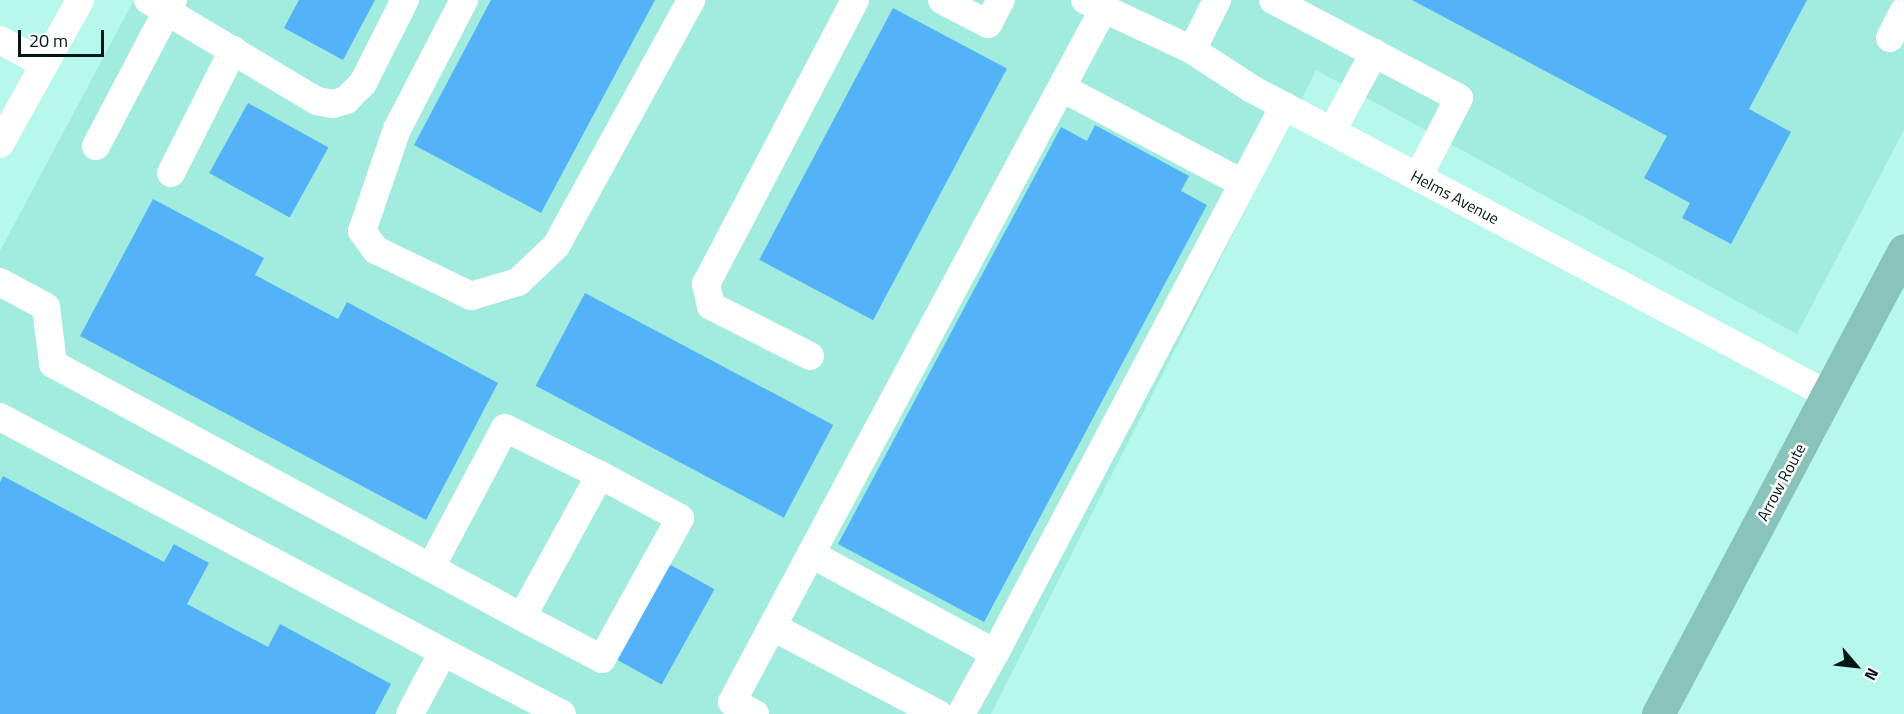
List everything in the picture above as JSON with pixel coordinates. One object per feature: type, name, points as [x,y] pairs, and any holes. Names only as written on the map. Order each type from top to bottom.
[{"type":"main road","name":"Arrow Route","points":[[1659,714],[1904,250]]},
{"type":"street","points":[[0,144],[80,0]]},
{"type":"street","points":[[96,146],[163,4],[317,101],[340,103],[363,83],[405,0]]},
{"type":"street","points":[[464,0],[398,129],[362,231],[376,250],[471,296],[518,282],[556,246],[691,0]]},
{"type":"street","points":[[810,356],[711,306],[706,284],[855,0]]},
{"type":"street","points":[[942,0],[988,24],[1001,0]]},
{"type":"street","points":[[1192,50],[1217,0]]},
{"type":"street","points":[[1273,0],[1459,98],[1418,177]]},
{"type":"street","points":[[755,714],[732,702],[1062,88],[1094,5]]},
{"type":"street","name":"Helms Avenue","points":[[1094,5],[1192,50],[1284,106],[1827,394]]},
{"type":"street","points":[[1890,38],[1904,11]]},
{"type":"street","points":[[0,40],[44,64]]},
{"type":"street","points":[[171,173],[233,50]]},
{"type":"street","points":[[1332,131],[1374,53]]},
{"type":"street","points":[[1062,88],[1242,183]]},
{"type":"street","points":[[961,714],[1284,106]]},
{"type":"street","points":[[0,282],[46,307],[53,364],[602,659],[680,518],[505,428],[431,567]]},
{"type":"street","points":[[0,417],[562,714]]},
{"type":"street","points":[[522,616],[600,475]]},
{"type":"street","points":[[811,554],[995,653]]},
{"type":"street","points":[[773,627],[938,714]]},
{"type":"street","points":[[410,714],[443,652]]},
{"type":"shaded area","points":[[134,0],[1904,0],[1904,130],[1797,334],[1316,70],[991,714],[0,714],[0,251]]},
{"type":"building","points":[[299,0],[375,0],[343,60],[284,28]]},
{"type":"building","points":[[491,0],[655,0],[541,213],[414,145]]},
{"type":"building","points":[[1412,0],[1807,0],[1749,109],[1791,132],[1731,244],[1682,218],[1690,203],[1644,178],[1667,136]]},
{"type":"building","points":[[893,8],[1007,69],[873,320],[759,260]]},
{"type":"building","points":[[248,103],[328,148],[290,218],[209,173]]},
{"type":"building","points":[[1095,125],[1189,176],[1181,191],[1207,205],[984,622],[838,544],[1061,127],[1087,141]]},
{"type":"building","points":[[153,199],[264,258],[255,275],[338,319],[347,302],[498,383],[426,520],[80,336]]},
{"type":"building","points":[[585,293],[833,425],[784,518],[536,386]]},
{"type":"building","points":[[3,476],[164,562],[174,544],[209,563],[187,604],[268,647],[280,624],[391,684],[375,714],[0,714],[0,482]]},
{"type":"building","points":[[669,564],[714,589],[662,685],[616,659]]}]
